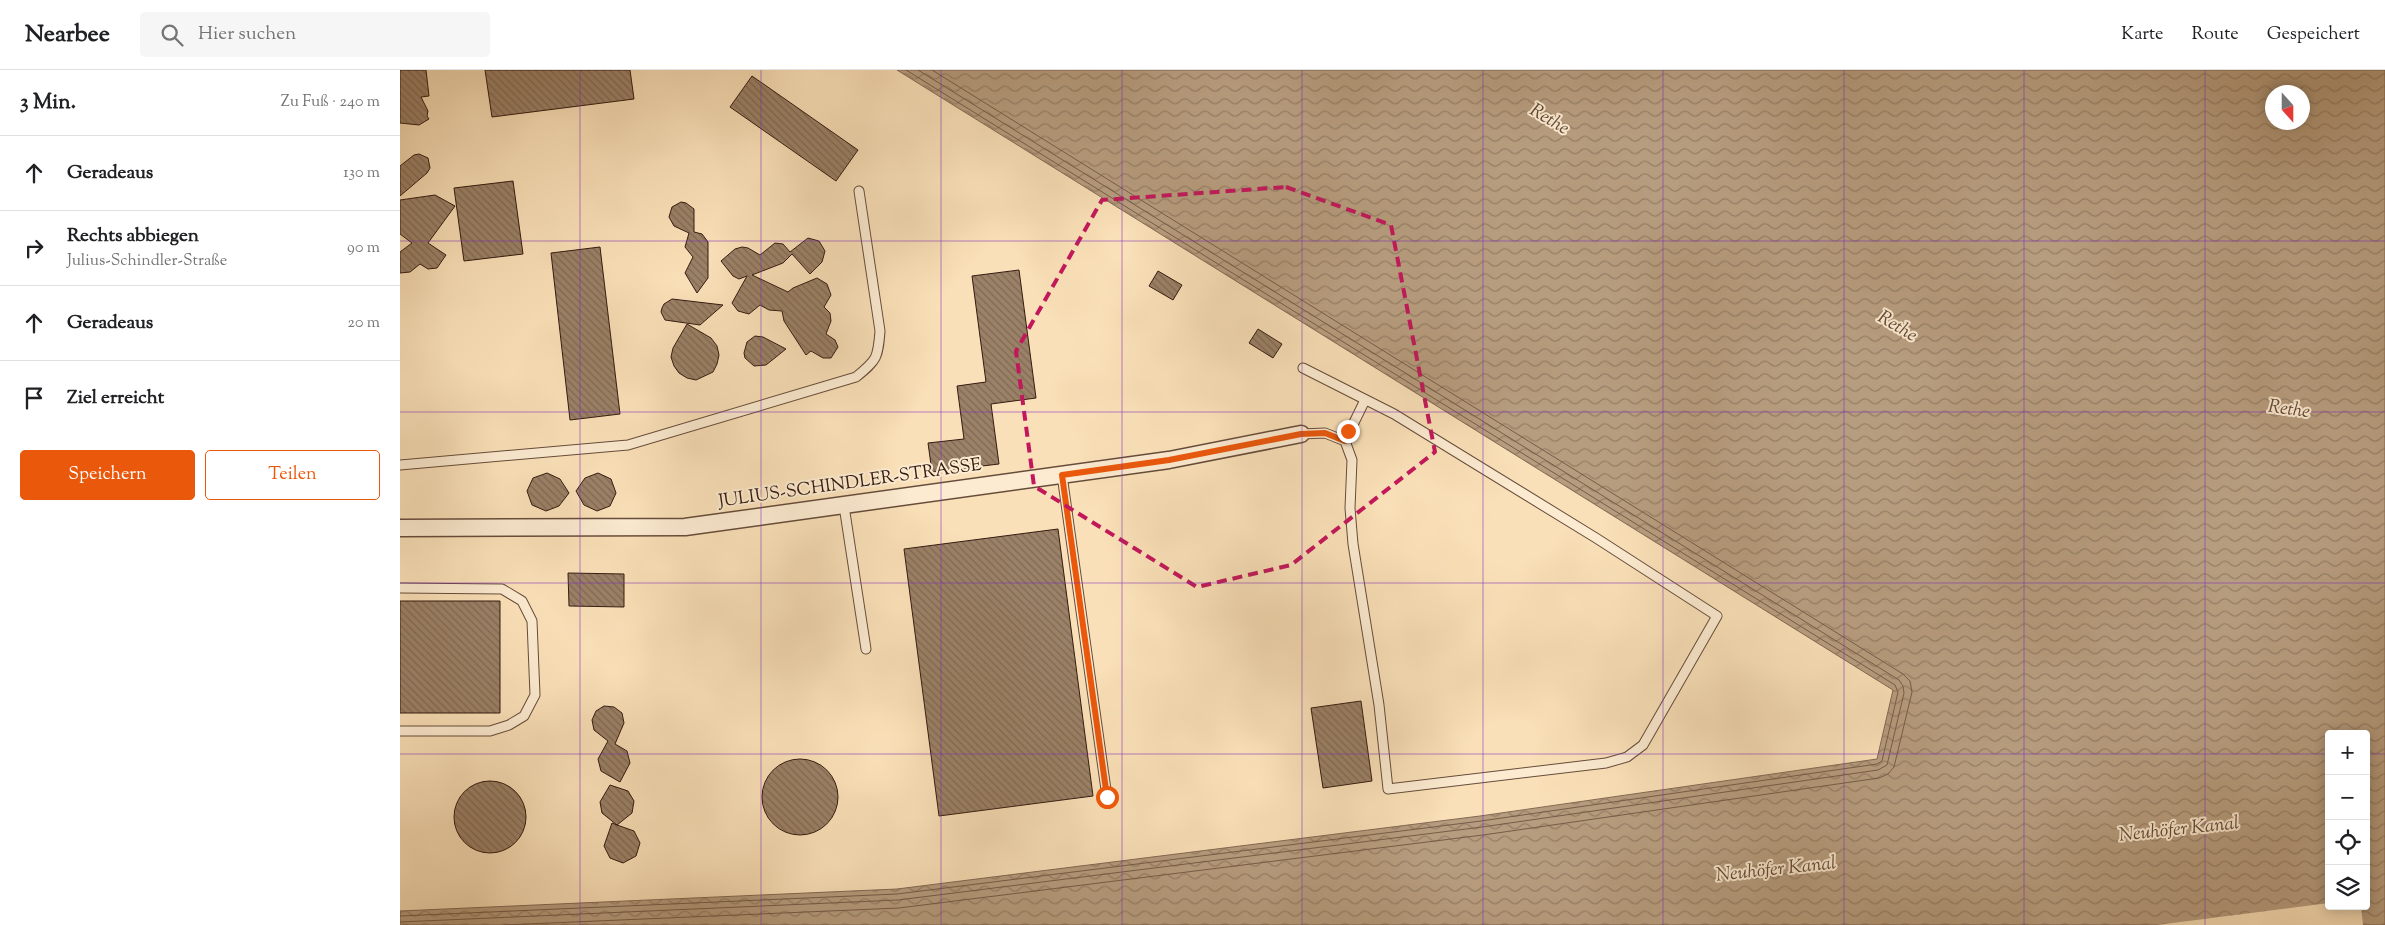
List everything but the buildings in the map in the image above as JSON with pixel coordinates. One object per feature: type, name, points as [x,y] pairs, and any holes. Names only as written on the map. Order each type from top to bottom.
[{"type":"street","name":"JULIUS-SCHINDLER-STRASSE","points":[[400,528],[685,527],[1169,460],[1301,434]]},
{"type":"lane","points":[[400,465],[628,446],[856,377],[873,364],[878,351],[880,331],[859,191]]},
{"type":"lane","points":[[1303,368],[1402,419],[1596,538],[1718,616],[1644,745],[1627,757],[1606,763],[1388,789],[1379,705],[1353,544],[1350,508],[1352,460],[1345,441],[1365,400]]},
{"type":"lane","points":[[1301,434],[1325,433],[1345,441]]},
{"type":"lane","points":[[1062,475],[1107,797]]},
{"type":"lane","points":[[844,506],[866,649]]},
{"type":"lane","points":[[400,588],[502,589],[522,601],[532,621],[535,695],[524,716],[509,725],[490,731],[400,731]]},
{"type":"highlighted area","points":[[1286,187],[1391,225],[1435,452],[1291,565],[1197,587],[1034,486],[1016,351],[1102,200]]},
{"type":"water","points":[[897,70],[2385,70],[2385,925],[400,925],[400,911],[897,889],[1480,816],[1877,759],[1893,690]]},
{"type":"pier","points":[[2325,904],[2325,910],[2361,910],[2363,925],[2157,925]]},
{"type":"route","points":[[1107,797],[1062,475],[1169,460],[1301,434],[1325,433],[1345,441],[1348,431]]},
{"type":"water label","name":"Rethe","points":[[1549,120]]},
{"type":"water label","name":"Rethe","points":[[1897,327]]},
{"type":"water label","name":"Rethe","points":[[2289,410]]},
{"type":"water label","name":"Neuhöfer Kanal","points":[[2179,830]]},
{"type":"water label","name":"Neuhöfer Kanal","points":[[1776,870]]}]
